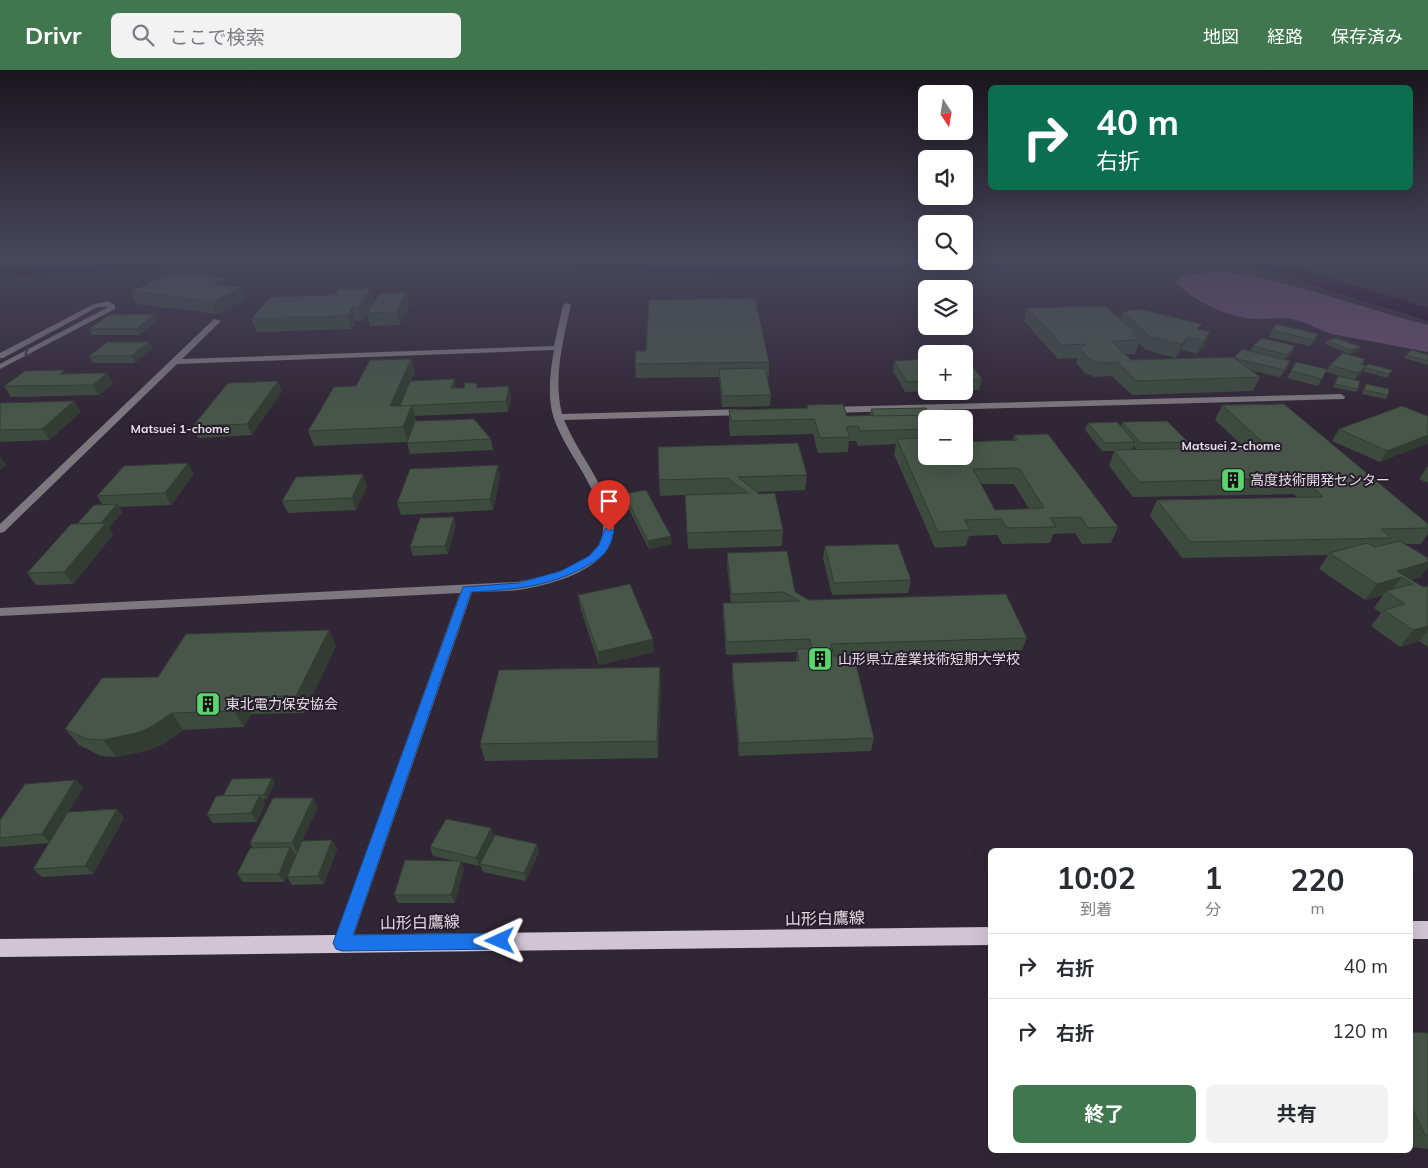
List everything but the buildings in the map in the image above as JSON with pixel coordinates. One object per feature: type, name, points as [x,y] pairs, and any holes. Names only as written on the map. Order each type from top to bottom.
[{"type":"main road","points":[[1413,930],[1428,930]]},
{"type":"main road","name":"山形白鷹線","points":[[0,948],[988,936]]},
{"type":"street","points":[[0,356],[84,311]]},
{"type":"street","points":[[0,367],[104,311]]},
{"type":"street","points":[[0,612],[518,586],[553,578],[576,569],[592,559],[604,546],[609,531],[606,512],[597,490],[558,417],[554,389],[557,348],[566,311]]},
{"type":"street","points":[[0,530],[217,321]]},
{"type":"street","points":[[174,362],[557,348]]},
{"type":"street","points":[[823,410],[1341,397]]},
{"type":"street","points":[[558,417],[754,412]]},
{"type":"street","points":[[342,943],[467,589]]},
{"type":"shaded area","points":[[1222,311],[1379,311],[1428,325],[1428,352],[1332,334],[1296,320],[1246,318]]},
{"type":"waterway","points":[[1416,311],[1428,315]]},
{"type":"place","name":"高度技術開発センター","points":[[1233,480]]},
{"type":"place","name":"山形県立産業技術短期大学校","points":[[820,659]]},
{"type":"place","name":"東北電力保安協会","points":[[208,704]]},
{"type":"district","name":"Matsuei 1-chome","points":[[180,429]]},
{"type":"district","name":"Matsuei 2-chome","points":[[1231,446]]},
{"type":"route","points":[[500,941],[342,943],[467,589],[518,586],[564,574],[592,559],[604,546],[609,531]]}]
